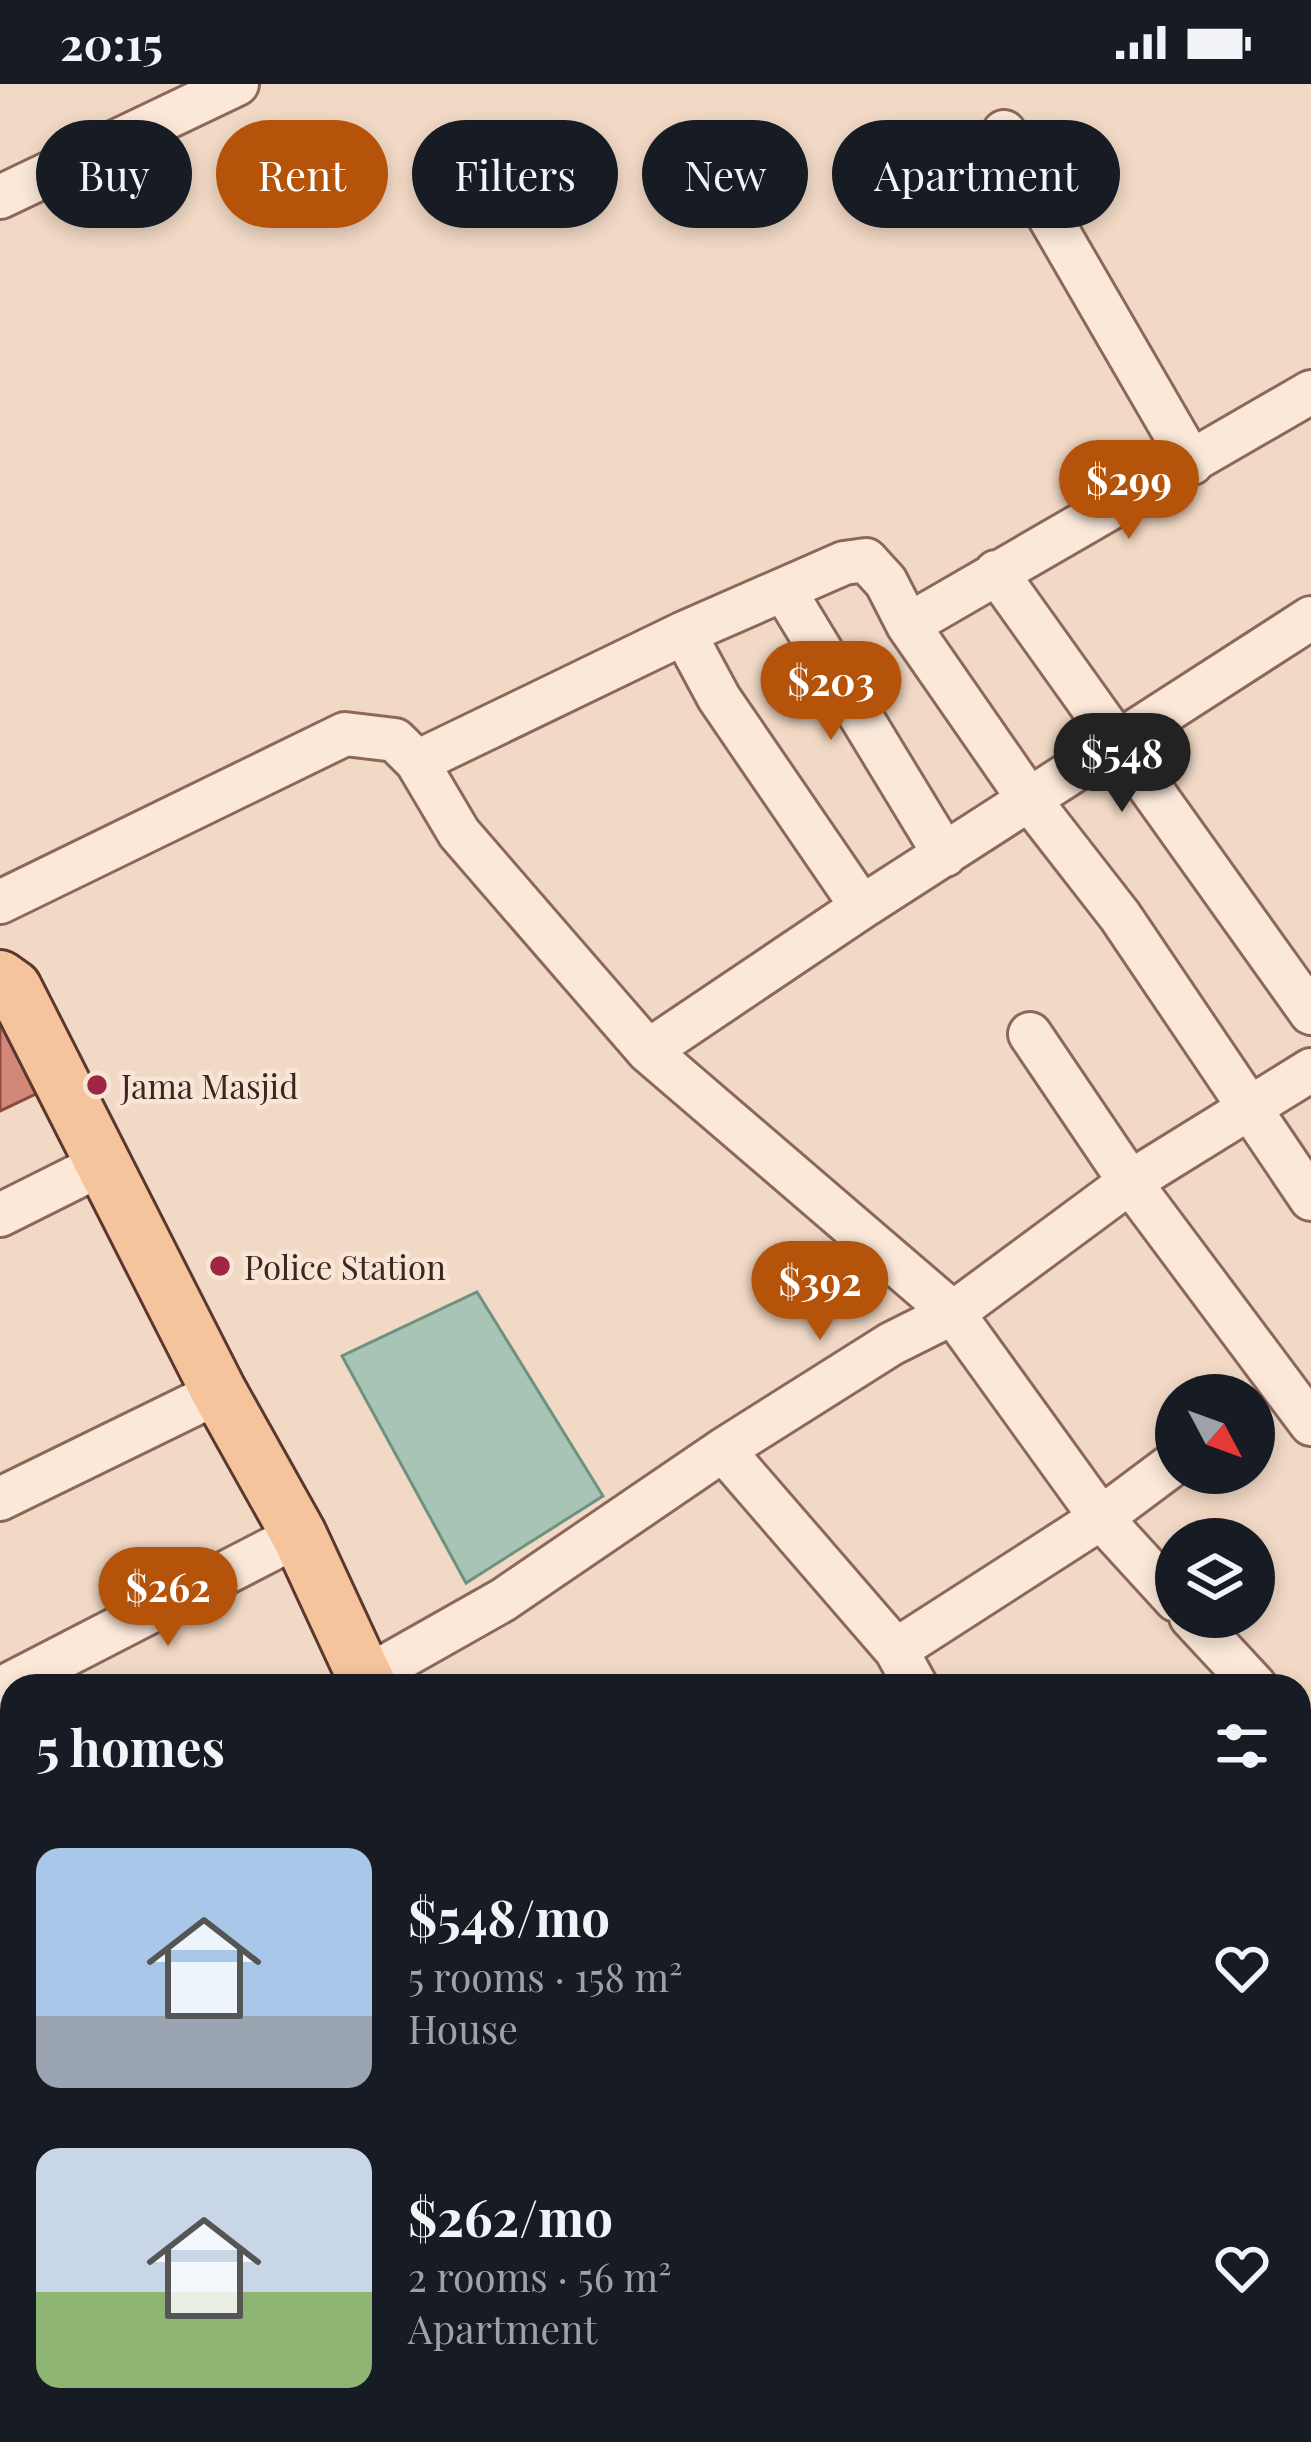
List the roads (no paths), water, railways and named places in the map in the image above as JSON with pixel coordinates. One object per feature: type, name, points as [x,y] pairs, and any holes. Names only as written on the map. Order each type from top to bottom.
[{"type":"main road","points":[[4,987],[299,1534],[363,1674]]},
{"type":"street","points":[[0,197],[237,84]]},
{"type":"street","points":[[1059,228],[1192,463]]},
{"type":"street","points":[[908,625],[1311,392]]},
{"type":"street","points":[[417,762],[684,633],[844,563],[866,560],[886,582],[908,625],[1028,798],[1120,916],[1311,1198]]},
{"type":"street","points":[[996,572],[1311,1013]]},
{"type":"street","points":[[784,590],[945,855]]},
{"type":"street","points":[[648,1051],[1028,798],[1311,618]]},
{"type":"street","points":[[684,633],[719,698],[862,907]]},
{"type":"street","points":[[0,902],[345,734],[395,740],[417,762],[459,833],[648,1051],[953,1313],[1101,1518],[1155,1577]]},
{"type":"street","points":[[1030,1034],[1130,1182],[1311,1424]]},
{"type":"street","points":[[380,1674],[502,1600],[723,1450],[891,1345],[953,1313],[1130,1182],[1308,1078]]},
{"type":"street","points":[[0,1215],[102,1164]]},
{"type":"street","points":[[0,1499],[219,1392]]},
{"type":"street","points":[[723,1450],[906,1668],[1155,1478]]},
{"type":"street","points":[[31,1674],[299,1534]]},
{"type":"street","points":[[1211,1638],[1244,1674]]},
{"type":"place","name":"Jama Masjid","points":[[97,1085]]},
{"type":"place","name":"Police Station","points":[[220,1266]]}]
